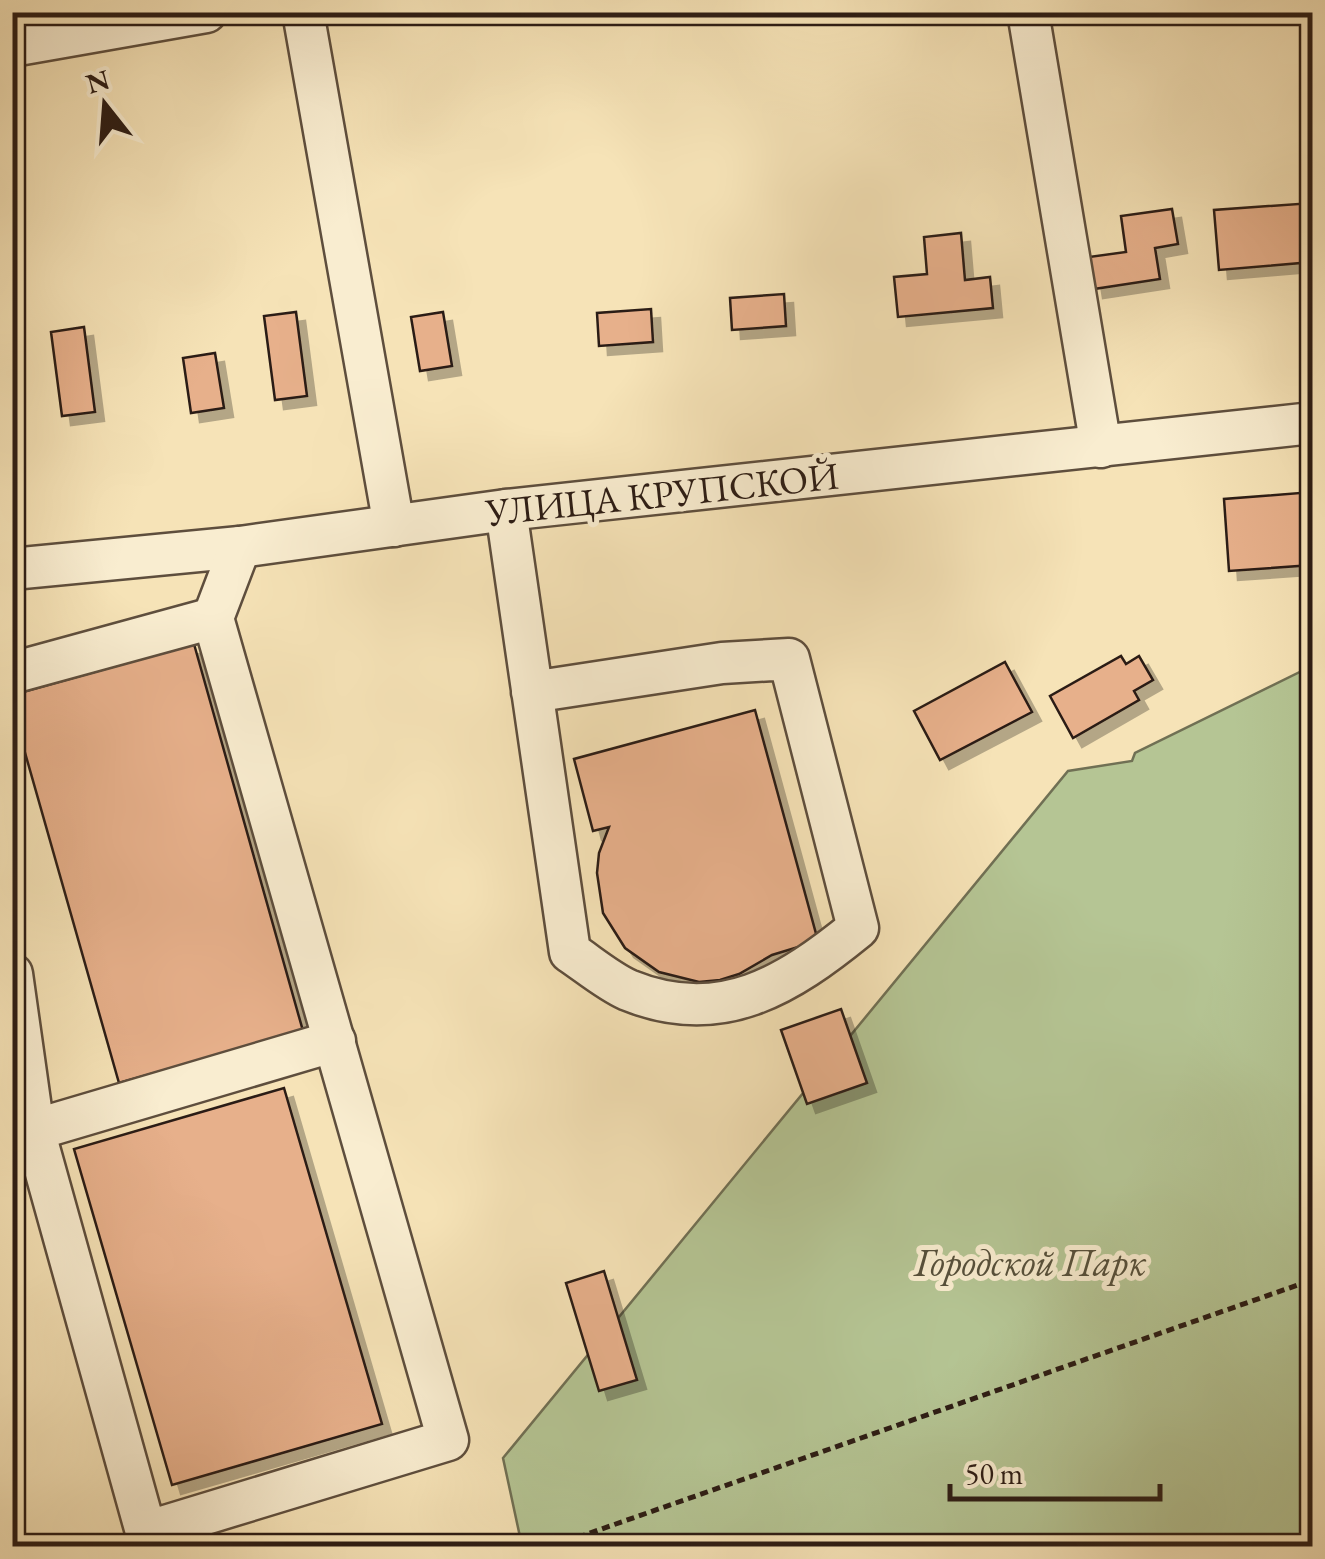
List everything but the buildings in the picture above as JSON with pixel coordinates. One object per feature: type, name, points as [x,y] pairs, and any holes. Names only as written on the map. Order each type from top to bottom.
[{"type":"street","points":[[12,46],[206,12]]},
{"type":"street","points":[[303,12],[394,526]]},
{"type":"street","points":[[1028,12],[1101,447]]},
{"type":"street","name":"УЛИЦА КРУПСКОЙ","points":[[12,569],[240,547],[506,510],[1312,424]]},
{"type":"street","points":[[506,510],[532,692],[570,952],[626,989],[678,1004],[742,1000],[807,969],[858,928],[789,658],[722,663],[532,692]]},
{"type":"street","points":[[12,974],[34,1130],[146,1532],[448,1440],[212,618],[240,547]]},
{"type":"street","points":[[12,673],[212,618]]},
{"type":"street","points":[[34,1130],[335,1041]]},
{"type":"path","points":[[554,1546],[1312,1280]]},
{"type":"green space","name":"Городской Парк","points":[[1312,666],[1312,1546],[522,1546],[503,1458],[1068,771],[1132,761],[1135,753]]}]
